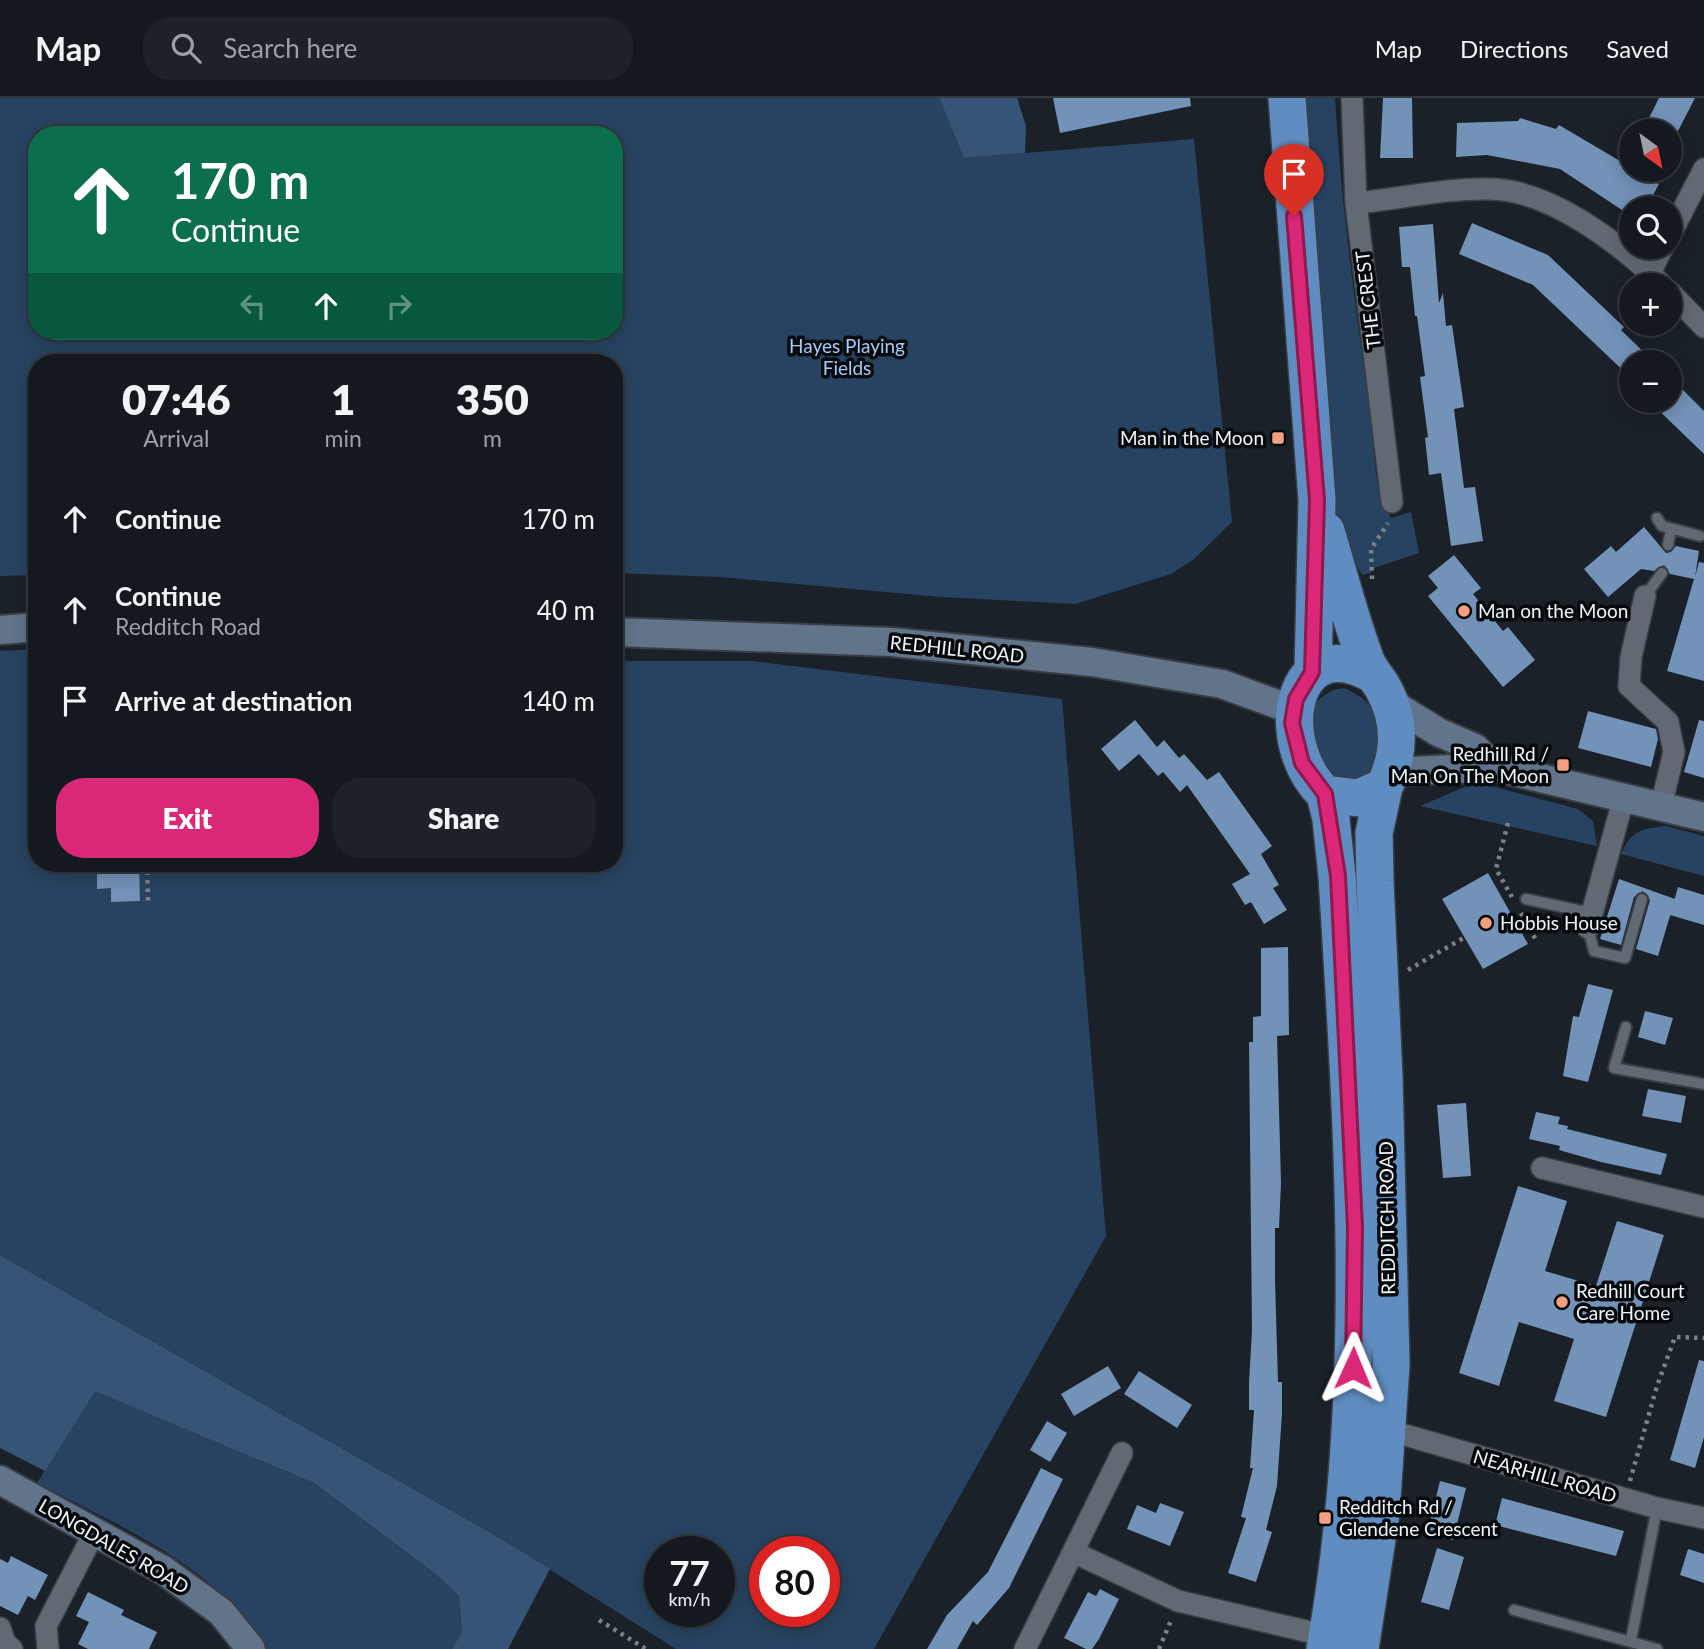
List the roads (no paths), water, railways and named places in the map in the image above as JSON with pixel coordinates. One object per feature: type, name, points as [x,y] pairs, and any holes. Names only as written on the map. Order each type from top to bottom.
[{"type":"highway","points":[[1287,98],[1317,500],[1312,672],[1302,685],[1293,710],[1296,748],[1302,763],[1325,794],[1359,798],[1387,780],[1397,738],[1382,689],[1357,633],[1317,500]]},
{"type":"highway","points":[[1312,672],[1346,664],[1382,689]]},
{"type":"highway","name":"REDDITCH ROAD","points":[[1337,1645],[1381,1513],[1388,1430],[1391,1365],[1374,833],[1387,780]]},
{"type":"highway","name":"REDDITCH ROAD","points":[[1325,794],[1338,876],[1355,1227],[1353,1368],[1337,1645]]},
{"type":"street","name":"THE CREST","points":[[1352,98],[1356,204],[1392,502]]},
{"type":"street","points":[[1682,212],[1704,169]]},
{"type":"street","points":[[1356,204],[1489,188],[1516,192],[1543,200],[1571,214],[1648,273]]},
{"type":"street","points":[[1682,304],[1704,327]]},
{"type":"street","points":[[1645,596],[1630,623],[1629,686],[1668,722],[1674,752],[1661,806]]},
{"type":"street","points":[[0,630],[28,628]]},
{"type":"street","name":"REDHILL ROAD","points":[[623,632],[891,642],[1092,662],[1222,684],[1293,710]]},
{"type":"street","points":[[1382,689],[1438,732],[1475,748],[1494,767]]},
{"type":"street","points":[[1387,780],[1494,767],[1704,817]]},
{"type":"street","points":[[1590,921],[1624,797]]},
{"type":"street","points":[[1542,1168],[1704,1208]]},
{"type":"street","name":"NEARHILL ROAD","points":[[1388,1430],[1657,1508],[1704,1518]]},
{"type":"street","points":[[1025,1649],[1075,1553],[1122,1453]]},
{"type":"street","name":"LONGDALES ROAD","points":[[0,1480],[163,1570],[221,1612],[251,1649]]},
{"type":"street","points":[[45,1648],[46,1626],[94,1533]]},
{"type":"street","points":[[1075,1553],[1178,1601],[1337,1645]]},
{"type":"street","points":[[0,1628],[5,1643],[12,1649]]},
{"type":"lane","points":[[1657,518],[1662,527],[1700,536]]},
{"type":"lane","points":[[1668,545],[1671,529]]},
{"type":"lane","points":[[1645,596],[1662,573]]},
{"type":"lane","points":[[1526,899],[1590,921],[1594,951],[1626,958],[1642,899]]},
{"type":"lane","points":[[1626,1027],[1614,1068],[1704,1084]]},
{"type":"lane","points":[[1630,1640],[1657,1508]]},
{"type":"lane","points":[[1514,1609],[1657,1649]]},
{"type":"place","name":"Man in the Moon","points":[[1278,438]]},
{"type":"place","name":"Man on the Moon","points":[[1464,611]]},
{"type":"place","name":"Redhill Rd / Man On The Moon","points":[[1563,765]]},
{"type":"place","name":"Hobbis House","points":[[1486,923]]},
{"type":"place","name":"Redhill Court Care Home","points":[[1562,1302]]},
{"type":"place","name":"Redditch Rd / Glendene Crescent","points":[[1325,1518]]},
{"type":"park label","name":"Hayes Playing Fields","points":[[847,357]]}]
